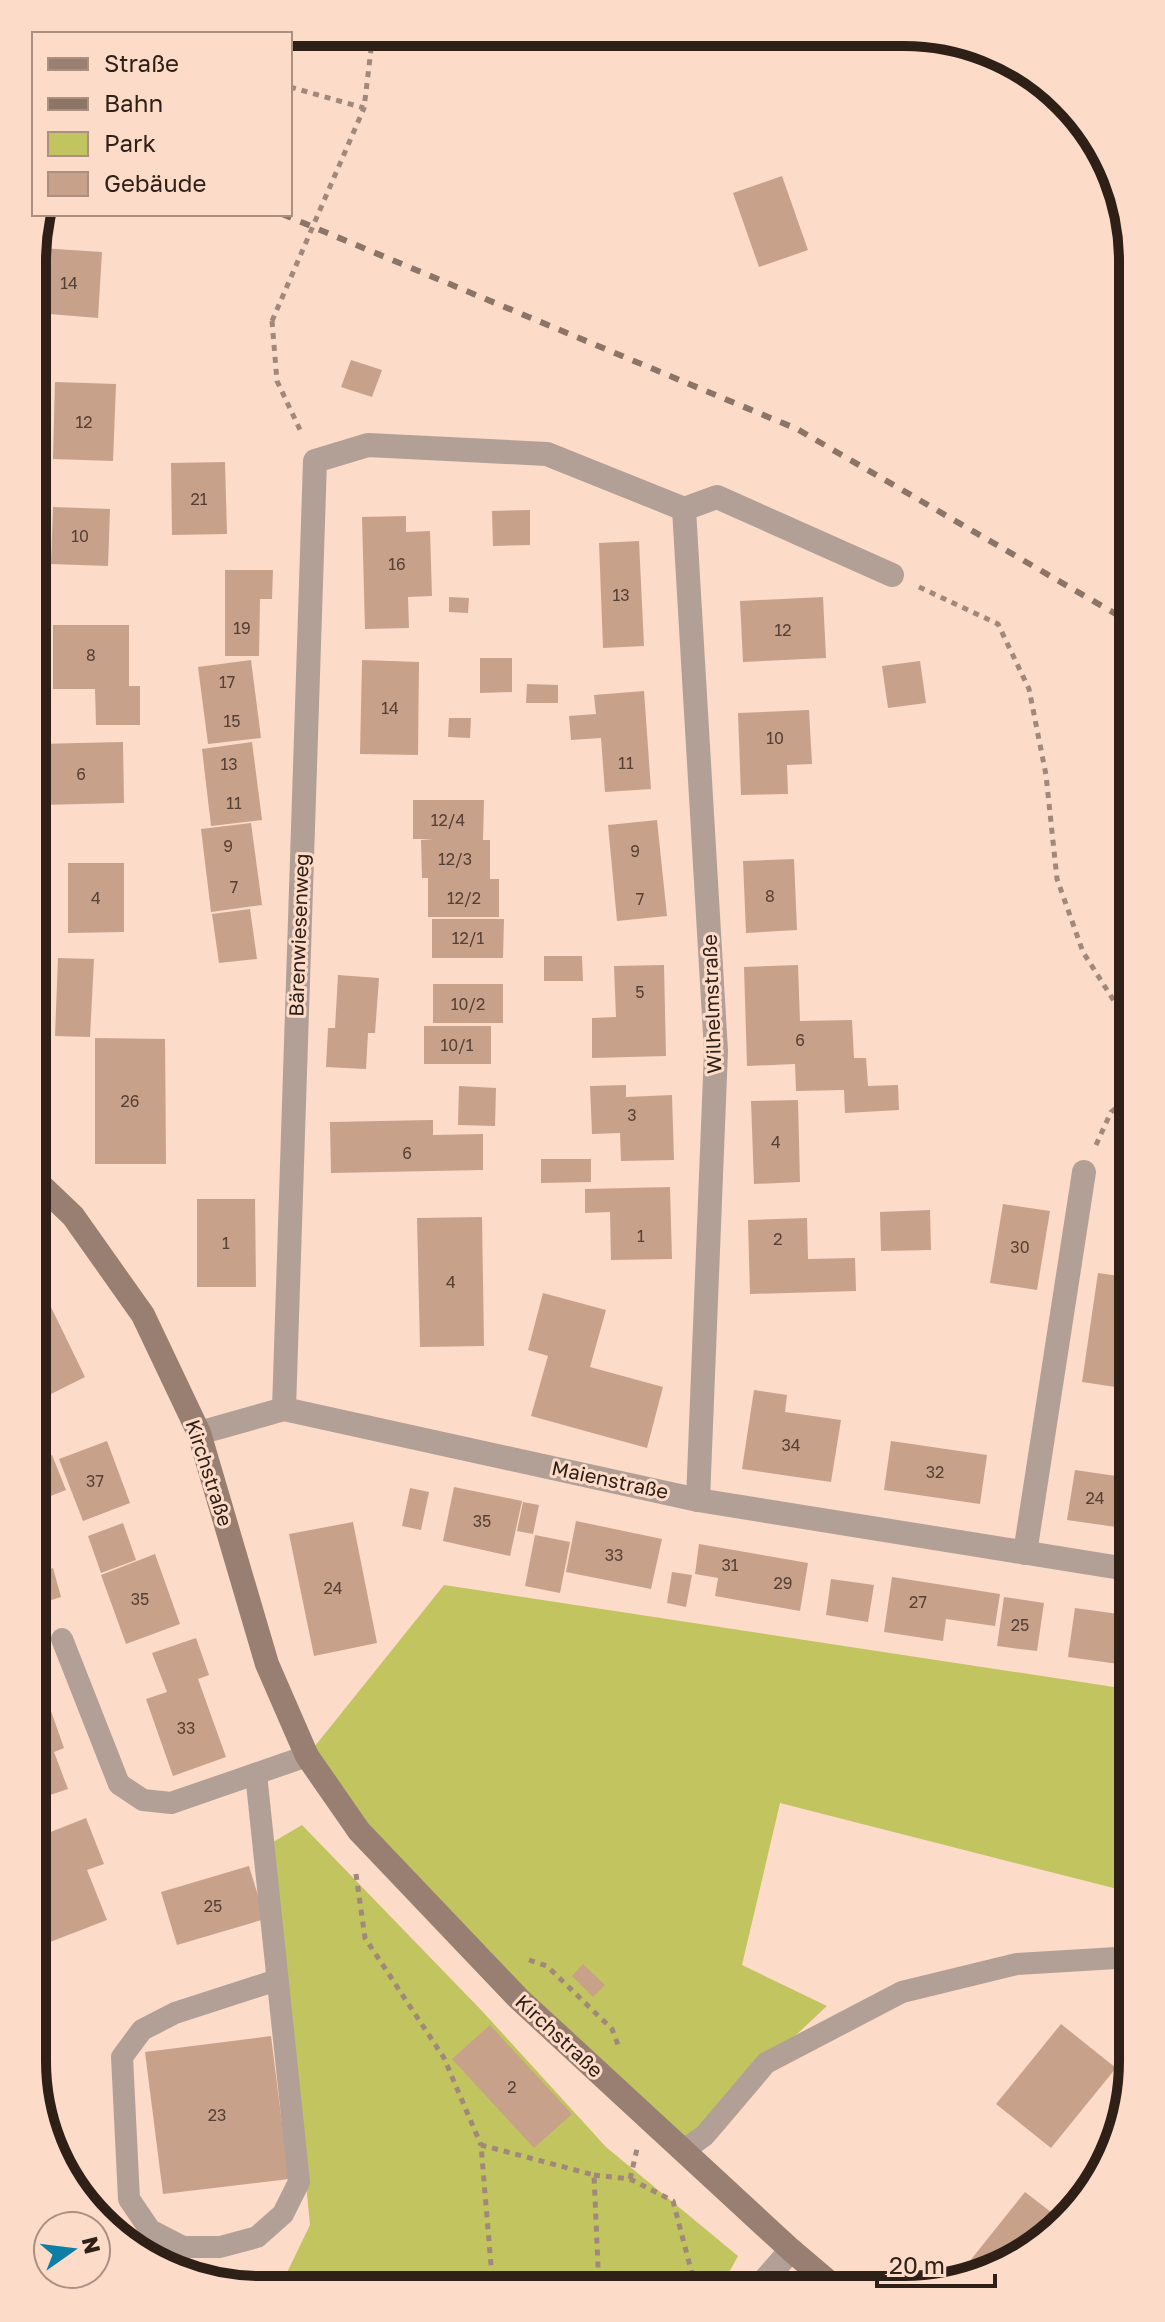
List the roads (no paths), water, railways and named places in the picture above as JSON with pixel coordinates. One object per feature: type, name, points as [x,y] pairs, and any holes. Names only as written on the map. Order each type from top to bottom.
[{"type":"street","name":"Bärenwiesenweg","points":[[284,1409],[315,461],[368,445],[547,454],[684,509]]},
{"type":"street","points":[[684,509],[717,497],[892,575]]},
{"type":"street","name":"Wilhelmstraße","points":[[684,509],[716,1051],[698,1500]]},
{"type":"street","points":[[1025,1553],[1084,1172]]},
{"type":"street","name":"Kirchstraße","points":[[46,1190],[73,1216],[143,1315],[199,1433],[267,1664],[307,1756],[359,1831],[519,1999],[822,2276]]},
{"type":"street","name":"Maienstraße","points":[[199,1433],[284,1409],[698,1500],[1119,1568]]},
{"type":"street","points":[[768,2276],[791,2250]]},
{"type":"lane","points":[[62,1639],[119,1784],[143,1800],[171,1803],[307,1756]]},
{"type":"lane","points":[[256,1774],[299,2182],[283,2214],[257,2237],[220,2247],[183,2247],[150,2230],[129,2199],[122,2057],[142,2030],[175,2013],[277,1980]]},
{"type":"lane","points":[[683,2151],[705,2135],[766,2063],[902,1992],[1017,1964],[1119,1958]]},
{"type":"railway","points":[[287,216],[797,429],[1119,616]]}]
